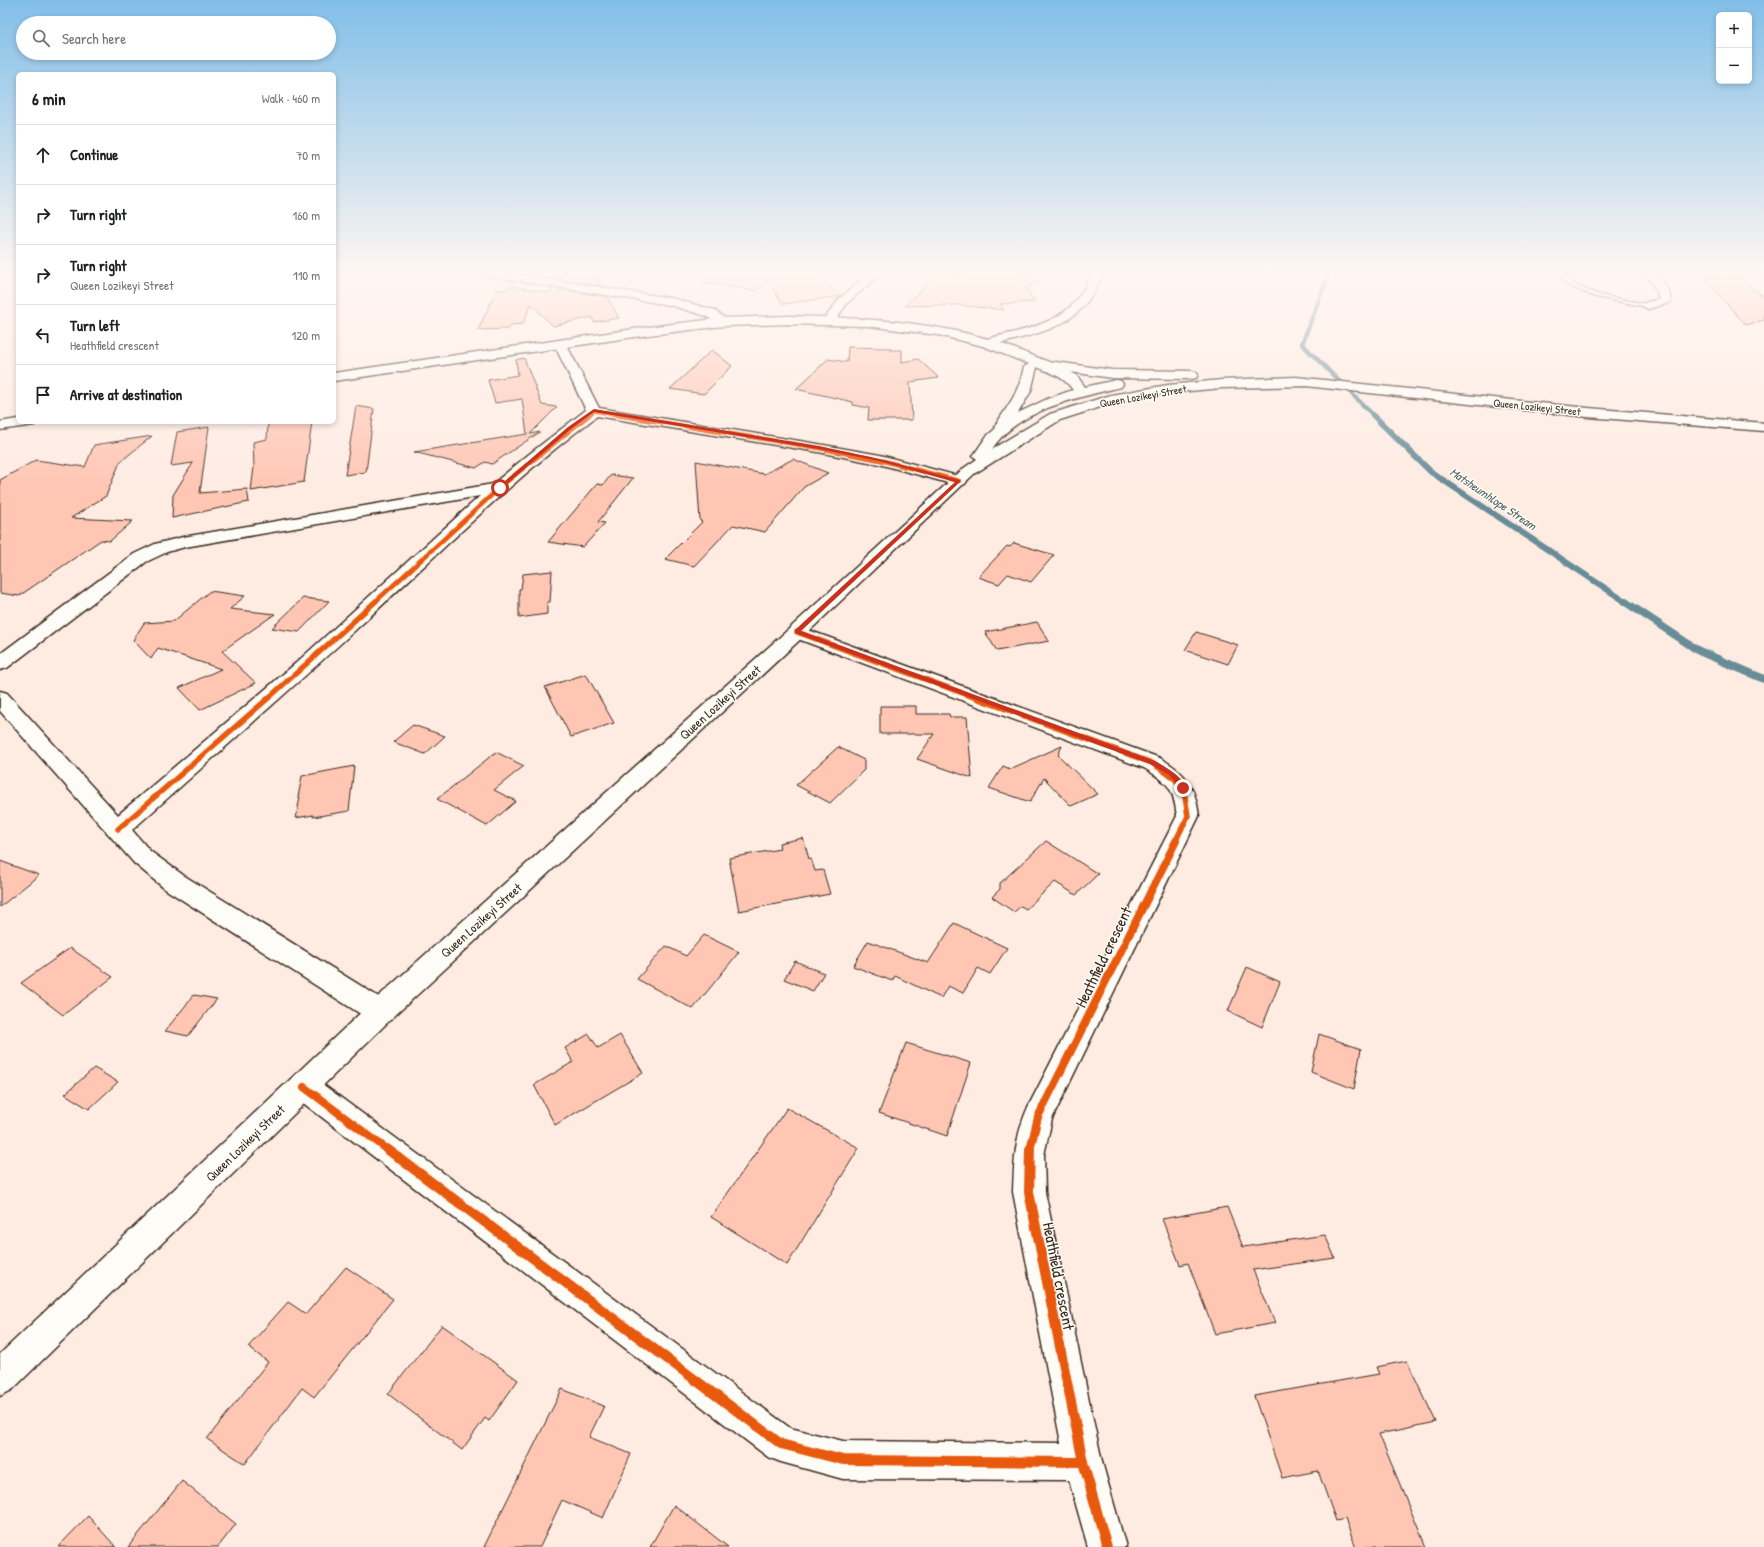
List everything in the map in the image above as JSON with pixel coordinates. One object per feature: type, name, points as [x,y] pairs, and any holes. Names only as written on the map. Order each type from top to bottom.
[{"type":"street","points":[[336,377],[565,343]]},
{"type":"street","points":[[987,343],[1034,363],[1112,374],[1191,375]]},
{"type":"street","points":[[560,344],[594,411]]},
{"type":"street","points":[[1034,363],[1044,376],[1081,391],[1142,394]]},
{"type":"street","points":[[995,436],[1019,402],[1030,381],[1034,363]]},
{"type":"street","name":"Queen Lozikeyi Street","points":[[964,476],[995,436],[1023,416],[1049,403],[1081,391],[1153,379],[1191,375],[1263,378],[1310,382],[1641,418],[1764,427]]},
{"type":"street","name":"Queen Lozikeyi Street","points":[[0,1378],[304,1087],[380,1012],[797,632],[964,476],[1032,430],[1055,417],[1111,399],[1222,384],[1310,382]]},
{"type":"street","points":[[1055,417],[1079,397],[1081,391]]},
{"type":"street","points":[[118,829],[360,616],[500,488],[569,428],[594,411],[818,448],[964,476]]},
{"type":"street","points":[[0,426],[16,424]]},
{"type":"street","points":[[0,664],[140,558],[161,548],[183,542],[500,488]]},
{"type":"street","name":"Heathfield crescent","points":[[797,632],[1152,763],[1171,773],[1183,788],[1188,816],[1038,1117],[1029,1155],[1029,1192],[1083,1462],[1108,1547]]},
{"type":"street","points":[[0,698],[142,857],[174,882],[380,1012]]},
{"type":"street","points":[[304,1087],[781,1444],[843,1460],[1083,1462]]},
{"type":"building","points":[[848,347],[890,348],[890,350],[902,350],[902,362],[918,359],[939,378],[910,382],[912,420],[868,420],[869,408],[853,405],[853,402],[796,389],[828,359],[847,362]]},
{"type":"building","points":[[712,350],[732,366],[704,394],[670,389]]},
{"type":"building","points":[[524,358],[542,405],[557,407],[530,434],[540,432],[492,464],[485,462],[476,468],[414,452],[527,434],[522,399],[495,403],[488,380],[518,375],[516,360]]},
{"type":"building","points":[[356,406],[374,409],[366,472],[345,475]]},
{"type":"building","points":[[268,424],[312,424],[304,482],[251,491],[254,467],[253,442],[267,439]]},
{"type":"building","points":[[209,427],[200,493],[247,489],[249,502],[172,518],[173,495],[193,463],[171,466],[177,432]]},
{"type":"building","points":[[152,436],[120,462],[106,496],[71,518],[133,521],[110,541],[101,540],[19,596],[0,593],[0,480],[36,460],[85,467],[94,445]]},
{"type":"building","points":[[793,459],[828,473],[804,487],[765,532],[733,525],[694,566],[665,559],[702,522],[700,521],[696,461],[764,474]]},
{"type":"building","points":[[611,475],[633,478],[598,522],[605,523],[583,547],[548,542],[597,484],[603,485]]},
{"type":"building","points":[[1014,543],[1054,555],[1031,582],[1008,574],[999,584],[978,577],[1007,546],[1010,547]]},
{"type":"building","points":[[552,571],[550,602],[547,602],[547,614],[519,618],[519,589],[521,589],[523,574]]},
{"type":"building","points":[[210,591],[245,596],[230,609],[275,614],[222,651],[256,683],[200,710],[179,688],[221,669],[158,648],[151,659],[133,640],[144,623],[174,621]]},
{"type":"building","points":[[303,598],[329,601],[299,632],[272,628]]},
{"type":"building","points":[[1037,622],[1049,641],[997,651],[985,632]]},
{"type":"building","points":[[1196,632],[1238,645],[1228,664],[1185,650]]},
{"type":"building","points":[[586,674],[614,723],[571,737],[545,687]]},
{"type":"building","points":[[880,706],[916,706],[916,714],[949,714],[950,717],[967,717],[972,778],[917,759],[934,734],[880,734]]},
{"type":"building","points":[[413,725],[445,736],[425,754],[393,742]]},
{"type":"building","points":[[1062,746],[1058,755],[1098,794],[1071,806],[1044,778],[1030,802],[989,788],[1003,766],[1010,769]]},
{"type":"building","points":[[838,747],[864,760],[864,770],[830,803],[796,785]]},
{"type":"building","points":[[496,752],[524,766],[494,790],[516,801],[487,826],[437,799]]},
{"type":"building","points":[[354,766],[349,811],[313,817],[313,815],[296,818],[302,776]]},
{"type":"building","points":[[803,838],[809,859],[811,859],[815,871],[823,870],[830,894],[739,911],[729,858],[780,849],[779,843]]},
{"type":"building","points":[[1046,841],[1098,874],[1076,895],[1055,882],[1026,909],[1021,906],[1014,912],[992,897],[1000,889],[1000,883]]},
{"type":"building","points":[[0,861],[39,875],[0,907]]},
{"type":"building","points":[[954,923],[1007,948],[990,974],[978,968],[963,993],[948,986],[941,998],[895,976],[892,981],[853,966],[868,941],[928,963]]},
{"type":"building","points":[[704,935],[739,952],[693,1009],[637,979],[666,946],[686,956]]},
{"type":"building","points":[[70,948],[113,977],[63,1015],[21,983]]},
{"type":"building","points":[[795,961],[824,973],[813,991],[784,979]]},
{"type":"building","points":[[1247,967],[1280,982],[1262,1027],[1228,1011]]},
{"type":"building","points":[[194,995],[217,999],[188,1036],[165,1031]]},
{"type":"building","points":[[589,1034],[598,1048],[620,1035],[643,1073],[555,1125],[534,1085],[573,1062],[565,1048]]},
{"type":"building","points":[[1319,1034],[1361,1049],[1354,1089],[1311,1072]]},
{"type":"building","points":[[906,1043],[971,1063],[947,1136],[879,1113]]},
{"type":"building","points":[[94,1068],[118,1082],[89,1109],[65,1094]]},
{"type":"building","points":[[787,1108],[859,1148],[787,1265],[711,1217]]},
{"type":"building","points":[[1227,1207],[1243,1247],[1325,1235],[1335,1258],[1253,1270],[1275,1323],[1215,1334],[1188,1263],[1180,1265],[1162,1219]]},
{"type":"building","points":[[346,1267],[393,1299],[314,1397],[302,1388],[245,1464],[207,1439],[268,1362],[248,1347],[288,1302],[306,1314]]},
{"type":"building","points":[[442,1325],[518,1380],[489,1421],[485,1418],[462,1450],[388,1394]]},
{"type":"building","points":[[1407,1361],[1436,1422],[1379,1434],[1426,1547],[1356,1547],[1345,1519],[1336,1521],[1318,1471],[1282,1478],[1254,1396],[1379,1374],[1376,1367]]},
{"type":"building","points":[[562,1389],[604,1406],[589,1437],[631,1454],[603,1518],[562,1500],[540,1547],[484,1547]]},
{"type":"building","points":[[182,1481],[236,1524],[218,1547],[128,1547]]},
{"type":"building","points":[[674,1505],[728,1547],[650,1547]]},
{"type":"building","points":[[88,1516],[116,1547],[58,1547]]},
{"type":"waterway","name":"Matsheumhlope Stream","points":[[1302,343],[1373,415]]},
{"type":"waterway","name":"Matsheumhlope Stream","points":[[1373,415],[1431,472],[1626,602]]},
{"type":"waterway","name":"Matsheumhlope Stream","points":[[1624,601],[1699,651],[1764,679]]},
{"type":"cycle path","points":[[118,829],[303,667],[476,508],[563,434],[594,411],[818,448],[880,460],[959,481]]},
{"type":"cycle path","points":[[797,632],[1152,763],[1169,773],[1174,778],[1179,784],[1185,797],[1188,816],[1038,1117],[1029,1155],[1029,1192],[1083,1462],[1107,1547]]},
{"type":"cycle path","points":[[304,1087],[781,1444],[843,1460],[1083,1462]]},
{"type":"route","points":[[500,488],[569,428],[594,411],[818,448],[880,460],[959,481],[797,632],[1152,763],[1171,773],[1183,788]]}]
